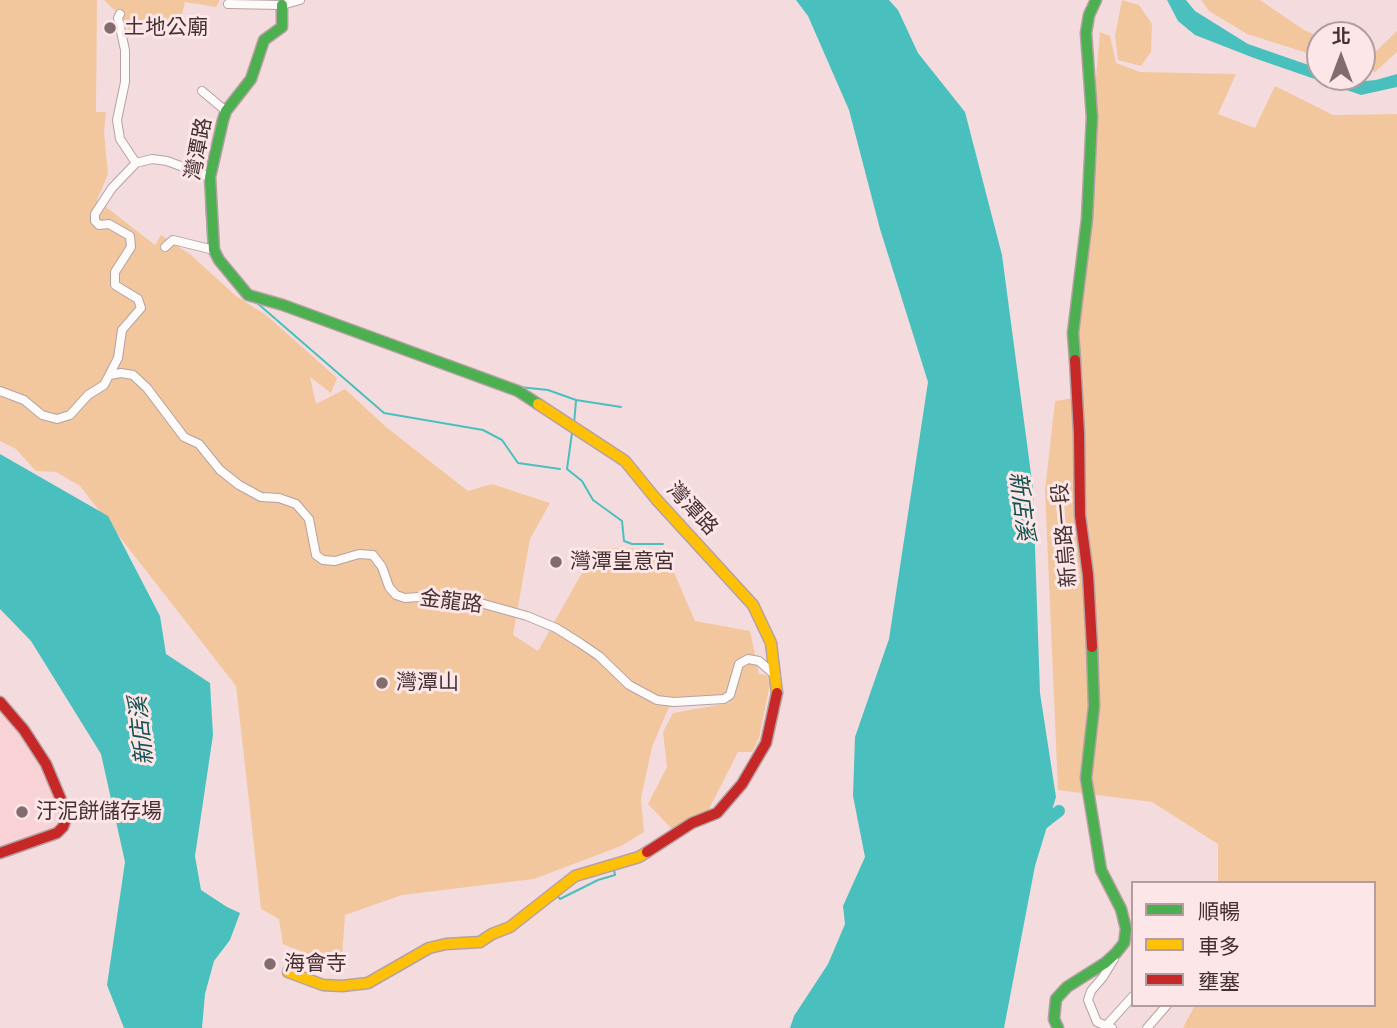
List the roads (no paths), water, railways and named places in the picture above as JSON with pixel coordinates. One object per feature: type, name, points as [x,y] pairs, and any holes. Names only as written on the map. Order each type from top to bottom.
[{"type":"street","points":[[228,4],[282,5],[300,0]]},
{"type":"street","name":"新烏路一段","points":[[1097,0],[1089,15],[1086,33],[1092,117],[1087,219],[1073,334],[1079,433],[1080,515],[1088,575],[1093,654],[1094,706],[1086,778],[1101,870],[1121,909],[1126,929],[1124,943],[1116,953]]},
{"type":"street","name":"灣潭路","points":[[282,5],[282,27],[264,40],[251,79],[226,111],[209,177],[214,250],[219,260],[248,295],[518,391],[625,461],[656,499],[753,604],[772,643],[778,688],[766,743],[742,784],[717,813],[692,823],[639,857],[575,876],[522,919],[480,942],[429,948],[368,983],[323,985],[288,972]]},
{"type":"street","points":[[120,14],[118,18],[125,50],[125,82],[117,120],[120,139],[136,163]]},
{"type":"street","points":[[202,91],[226,111]]},
{"type":"street","points":[[0,391],[24,400],[42,415],[64,419],[88,395],[104,385],[118,358],[122,331],[141,308],[138,299],[115,285],[115,272],[131,247],[130,236],[109,223],[99,225],[94,220],[95,214],[112,188],[136,163],[152,159],[167,161],[209,177]]},
{"type":"street","points":[[165,247],[173,240],[214,250]]},
{"type":"street","name":"金龍路","points":[[110,375],[133,375],[147,388],[184,437],[199,444],[220,470],[239,485],[261,497],[279,498],[296,504],[309,519],[316,555],[323,560],[335,561],[359,554],[373,555],[396,595],[405,598],[432,596],[466,599],[527,615],[580,643],[599,656],[629,685],[657,700],[674,702],[723,699],[730,695],[739,664],[748,659],[759,661],[777,677]]},
{"type":"street","points":[[0,702],[24,730],[46,764],[66,819],[57,833],[0,853]]},
{"type":"street","points":[[1116,953],[1105,974],[1089,995],[1094,1017],[1097,1022],[1109,1027],[1131,999]]},
{"type":"street","points":[[1058,1028],[1054,1019],[1056,999],[1067,987],[1105,964],[1116,953]]},
{"type":"street","points":[[1147,1028],[1165,1007]]},
{"type":"water","name":"新店溪","points":[[796,0],[889,0],[898,10],[918,53],[965,112],[1002,255],[1033,489],[1040,693],[1056,797],[1035,866],[1004,1028],[790,1028],[794,1016],[828,964],[845,924],[843,906],[865,857],[853,796],[855,737],[889,639],[928,382],[880,229],[849,110],[808,16]]},
{"type":"water","points":[[1167,0],[1186,0],[1195,11],[1248,44],[1306,64],[1306,76],[1195,35],[1178,21]]},
{"type":"water","points":[[1397,74],[1397,87],[1361,95],[1349,91],[1376,91],[1376,80]]},
{"type":"water","name":"新店溪","points":[[0,454],[108,516],[160,616],[166,654],[210,683],[213,735],[195,856],[201,890],[240,913],[230,940],[214,961],[205,994],[202,1028],[124,1028],[107,985],[125,862],[101,754],[31,641],[0,609]]},
{"type":"waterway","points":[[206,204],[208,237]]},
{"type":"waterway","points":[[256,302],[384,413],[483,430],[502,440],[518,463],[560,469]]},
{"type":"waterway","points":[[519,387],[548,390],[576,400],[621,407]]},
{"type":"waterway","points":[[574,424],[576,401]]},
{"type":"waterway","points":[[572,433],[567,469],[582,481],[593,500],[622,521],[624,541],[632,544],[663,544]]},
{"type":"waterway","points":[[1037,828],[1059,811]]},
{"type":"waterway","points":[[557,895],[560,899],[598,880],[615,875],[614,870]]},
{"type":"place","name":"土地公廟","points":[[110,28]]},
{"type":"place","name":"灣潭皇意宮","points":[[556,562]]},
{"type":"place","name":"灣潭山","points":[[382,683]]},
{"type":"place","name":"汙泥餅儲存場","points":[[22,812]]},
{"type":"place","name":"海會寺","points":[[270,964]]}]
